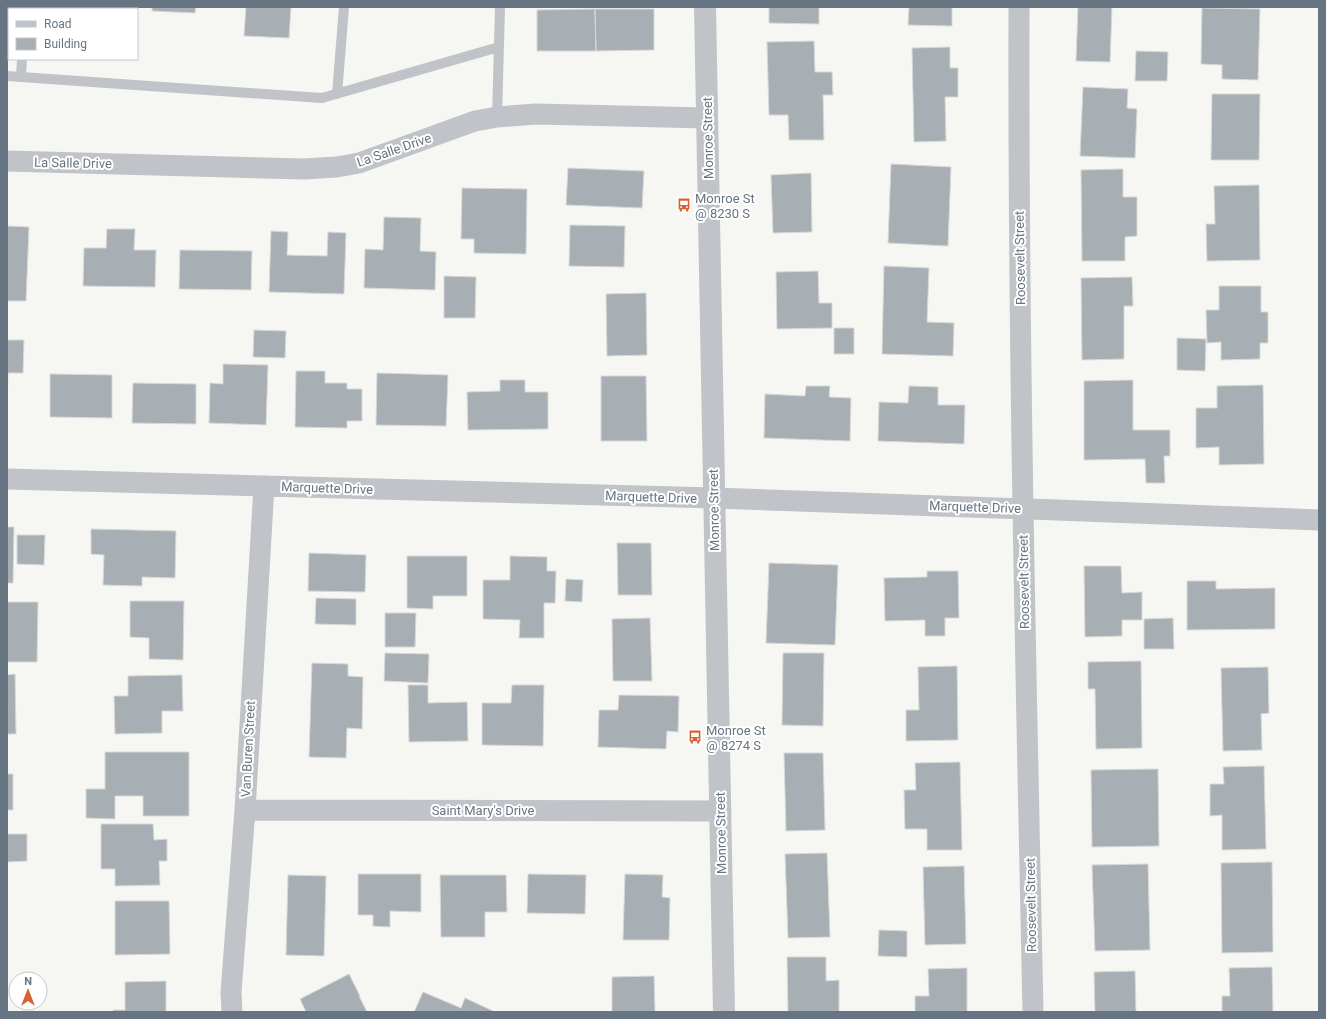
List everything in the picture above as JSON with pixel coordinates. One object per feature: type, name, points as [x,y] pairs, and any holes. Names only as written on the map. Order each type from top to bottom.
[{"type":"street","name":"Monroe Street","points":[[705,7],[724,1012]]},
{"type":"street","name":"Roosevelt Street","points":[[1019,7],[1018,161],[1033,1012]]},
{"type":"street","name":"La Salle Drive","points":[[7,161],[304,169],[337,167],[359,163],[475,121],[497,117],[536,114],[707,118]]},
{"type":"street","name":"Marquette Drive","points":[[7,479],[714,498],[1319,520]]},
{"type":"street","name":"Van Buren Street","points":[[232,1012],[231,992],[245,810],[264,486]]},
{"type":"street","name":"Saint Mary's Drive","points":[[245,810],[721,810]]},
{"type":"lane","points":[[337,94],[344,7]]},
{"type":"lane","points":[[497,117],[500,7]]},
{"type":"lane","points":[[7,76],[322,98],[499,47]]},
{"type":"lane","points":[[21,77],[22,60]]},
{"type":"building","points":[[152,7],[196,7],[195,13],[152,11]]},
{"type":"building","points":[[246,7],[291,7],[289,38],[244,36]]},
{"type":"building","points":[[769,7],[819,7],[819,24],[769,23]]},
{"type":"building","points":[[909,7],[952,7],[952,26],[908,25]]},
{"type":"building","points":[[1078,7],[1112,7],[1110,62],[1076,61]]},
{"type":"building","points":[[1202,8],[1260,9],[1258,80],[1222,79],[1222,65],[1201,64]]},
{"type":"building","points":[[595,9],[596,51],[537,51],[537,10]]},
{"type":"building","points":[[595,9],[654,9],[654,50],[596,51]]},
{"type":"building","points":[[814,41],[815,72],[832,72],[833,95],[823,95],[824,140],[789,140],[788,115],[769,115],[767,42]]},
{"type":"building","points":[[950,47],[950,68],[958,68],[958,97],[945,97],[946,141],[914,142],[912,48]]},
{"type":"building","points":[[1136,51],[1168,52],[1167,81],[1135,81]]},
{"type":"building","points":[[1083,87],[1128,89],[1127,108],[1137,109],[1135,158],[1080,156]]},
{"type":"building","points":[[1212,94],[1260,94],[1259,160],[1211,160]]},
{"type":"building","points":[[891,164],[951,167],[948,246],[888,243]]},
{"type":"building","points":[[568,168],[644,171],[642,208],[566,205]]},
{"type":"building","points":[[1123,169],[1123,197],[1137,197],[1137,236],[1125,237],[1125,261],[1082,261],[1081,170]]},
{"type":"building","points":[[811,173],[812,232],[773,233],[771,175]]},
{"type":"building","points":[[1259,185],[1260,260],[1207,261],[1206,224],[1215,224],[1214,186]]},
{"type":"building","points":[[462,188],[527,189],[526,254],[474,253],[474,239],[461,239]]},
{"type":"building","points":[[384,217],[421,218],[420,251],[436,252],[435,290],[364,288],[365,249],[383,250]]},
{"type":"building","points":[[570,225],[625,226],[624,267],[569,266]]},
{"type":"building","points":[[7,226],[29,227],[26,301],[7,301]]},
{"type":"building","points":[[107,229],[135,229],[134,250],[156,250],[155,287],[83,286],[84,248],[106,248]]},
{"type":"building","points":[[271,231],[288,232],[287,255],[327,256],[328,232],[346,233],[344,294],[269,292]]},
{"type":"building","points":[[180,250],[252,251],[251,290],[179,289]]},
{"type":"building","points":[[884,266],[929,268],[927,322],[954,323],[953,356],[882,354]]},
{"type":"building","points":[[818,271],[819,303],[832,303],[832,328],[777,329],[776,272]]},
{"type":"building","points":[[444,276],[476,277],[475,318],[444,318]]},
{"type":"building","points":[[1132,277],[1133,306],[1124,306],[1124,359],[1082,360],[1081,278]]},
{"type":"building","points":[[1219,286],[1261,286],[1261,312],[1268,312],[1268,343],[1260,343],[1260,359],[1221,360],[1221,342],[1207,343],[1206,310],[1219,310]]},
{"type":"building","points":[[646,293],[647,355],[607,356],[606,294]]},
{"type":"building","points":[[834,328],[854,328],[854,354],[834,354]]},
{"type":"building","points":[[254,330],[286,331],[285,358],[253,357]]},
{"type":"building","points":[[1177,338],[1206,339],[1205,371],[1177,370]]},
{"type":"building","points":[[7,340],[24,340],[23,373],[8,373],[7,409]]},
{"type":"building","points":[[223,364],[268,365],[266,425],[209,423],[210,383],[223,384]]},
{"type":"building","points":[[296,371],[325,371],[325,383],[347,383],[347,389],[362,389],[362,421],[347,421],[347,428],[295,427]]},
{"type":"building","points":[[377,373],[448,375],[446,426],[376,425]]},
{"type":"building","points":[[50,374],[112,375],[112,418],[50,417]]},
{"type":"building","points":[[601,376],[646,376],[647,441],[601,441]]},
{"type":"building","points":[[500,380],[525,380],[525,392],[548,392],[548,429],[468,430],[467,392],[500,391]]},
{"type":"building","points":[[1133,380],[1133,430],[1170,430],[1170,456],[1164,456],[1165,483],[1146,483],[1145,459],[1084,460],[1084,381]]},
{"type":"building","points":[[133,383],[196,384],[196,424],[132,423]]},
{"type":"building","points":[[1263,385],[1264,464],[1219,465],[1219,447],[1196,448],[1196,408],[1217,408],[1217,386]]},
{"type":"building","points":[[806,386],[830,386],[829,397],[851,398],[850,441],[764,438],[765,394],[805,396]]},
{"type":"building","points":[[909,386],[938,387],[938,405],[965,405],[964,444],[878,441],[879,402],[908,403]]},
{"type":"building","points":[[7,527],[14,527],[13,583],[7,583]]},
{"type":"building","points":[[91,529],[176,531],[175,578],[142,577],[142,586],[103,585],[104,555],[91,554]]},
{"type":"building","points":[[17,535],[45,535],[44,565],[17,564]]},
{"type":"building","points":[[617,543],[651,543],[652,595],[618,595]]},
{"type":"building","points":[[309,553],[366,555],[365,592],[308,591]]},
{"type":"building","points":[[407,556],[467,556],[467,596],[433,596],[433,609],[407,608]]},
{"type":"building","points":[[510,556],[547,557],[547,571],[556,571],[555,603],[544,603],[544,638],[519,638],[520,620],[483,619],[483,580],[510,580]]},
{"type":"building","points":[[769,563],[838,565],[835,645],[766,643]]},
{"type":"building","points":[[1084,566],[1121,566],[1122,593],[1142,592],[1142,620],[1122,620],[1122,636],[1085,637]]},
{"type":"building","points":[[927,571],[958,571],[959,618],[945,618],[945,636],[925,636],[925,620],[885,621],[884,578],[927,577]]},
{"type":"building","points":[[566,579],[583,580],[582,602],[565,601]]},
{"type":"building","points":[[1187,581],[1216,581],[1216,589],[1275,588],[1275,629],[1187,630]]},
{"type":"building","points":[[316,598],[356,599],[356,625],[315,624]]},
{"type":"building","points":[[130,601],[184,601],[183,660],[149,659],[149,638],[130,637]]},
{"type":"building","points":[[7,602],[38,602],[37,662],[7,662]]},
{"type":"building","points":[[385,613],[416,613],[415,647],[385,647]]},
{"type":"building","points":[[650,618],[652,681],[613,681],[612,619]]},
{"type":"building","points":[[1173,618],[1174,649],[1144,649],[1144,619]]},
{"type":"building","points":[[385,653],[429,654],[428,683],[384,681]]},
{"type":"building","points":[[783,653],[824,653],[823,726],[782,725]]},
{"type":"building","points":[[1141,661],[1142,748],[1096,749],[1095,689],[1088,689],[1088,662]]},
{"type":"building","points":[[312,663],[348,664],[348,676],[363,677],[362,729],[347,728],[346,758],[309,757]]},
{"type":"building","points":[[957,666],[958,740],[906,741],[906,710],[919,710],[918,667]]},
{"type":"building","points":[[1268,667],[1269,713],[1261,714],[1262,750],[1223,751],[1221,668]]},
{"type":"building","points":[[15,674],[16,734],[7,734],[7,675]]},
{"type":"building","points":[[182,675],[183,711],[162,711],[162,733],[115,734],[114,696],[128,696],[128,676]]},
{"type":"building","points":[[408,685],[428,685],[428,703],[467,702],[468,741],[409,742]]},
{"type":"building","points":[[512,685],[544,685],[543,746],[482,745],[482,703],[511,703]]},
{"type":"building","points":[[619,695],[679,696],[678,732],[667,731],[666,749],[598,747],[599,710],[618,710]]},
{"type":"building","points":[[105,752],[189,752],[189,816],[143,816],[143,796],[115,796],[115,819],[86,818],[86,789],[105,789]]},
{"type":"building","points":[[784,753],[823,753],[825,830],[786,831]]},
{"type":"building","points":[[960,762],[962,850],[927,850],[927,829],[905,829],[904,790],[916,790],[915,763]]},
{"type":"building","points":[[1264,766],[1266,849],[1222,850],[1222,815],[1210,816],[1210,784],[1224,784],[1223,767]]},
{"type":"building","points":[[1158,769],[1159,846],[1092,847],[1091,770]]},
{"type":"building","points":[[7,774],[13,774],[13,810],[7,810]]},
{"type":"building","points":[[101,824],[153,824],[154,840],[167,839],[167,861],[159,861],[160,885],[115,886],[115,869],[101,869]]},
{"type":"building","points":[[7,834],[27,834],[27,861],[7,862]]},
{"type":"building","points":[[827,853],[830,937],[788,938],[785,854]]},
{"type":"building","points":[[1272,862],[1273,952],[1222,953],[1221,863]]},
{"type":"building","points":[[1148,864],[1150,950],[1095,951],[1092,865]]},
{"type":"building","points":[[964,866],[966,944],[925,945],[923,867]]},
{"type":"building","points":[[358,874],[421,874],[421,912],[390,911],[390,927],[373,926],[373,915],[358,915]]},
{"type":"building","points":[[528,874],[586,875],[585,914],[527,913]]},
{"type":"building","points":[[625,874],[663,875],[662,897],[670,898],[669,940],[623,940]]},
{"type":"building","points":[[288,875],[326,876],[324,956],[286,955]]},
{"type":"building","points":[[440,875],[506,875],[507,912],[485,912],[485,937],[441,937]]},
{"type":"building","points":[[115,901],[169,901],[170,954],[115,955]]},
{"type":"building","points":[[879,930],[907,931],[907,957],[878,956]]},
{"type":"building","points":[[787,957],[826,957],[826,981],[839,980],[839,1012],[788,1012]]},
{"type":"building","points":[[1272,967],[1273,1012],[1222,1012],[1222,996],[1230,996],[1229,968]]},
{"type":"building","points":[[967,968],[967,1012],[915,1012],[915,996],[929,996],[928,969]]},
{"type":"building","points":[[1135,971],[1136,1012],[1095,1012],[1094,972]]},
{"type":"building","points":[[349,974],[367,1012],[306,1012],[300,999]]},
{"type":"building","points":[[654,976],[655,1012],[612,1012],[612,977]]},
{"type":"building","points":[[166,981],[166,1012],[113,1012],[113,1010],[125,1010],[125,982]]},
{"type":"building","points":[[423,992],[461,1008],[465,998],[493,1012],[414,1012]]},
{"type":"place","name":"Monroe St @ 8230 S","points":[[684,205]]},
{"type":"place","name":"Monroe St @ 8274 S","points":[[695,737]]}]
